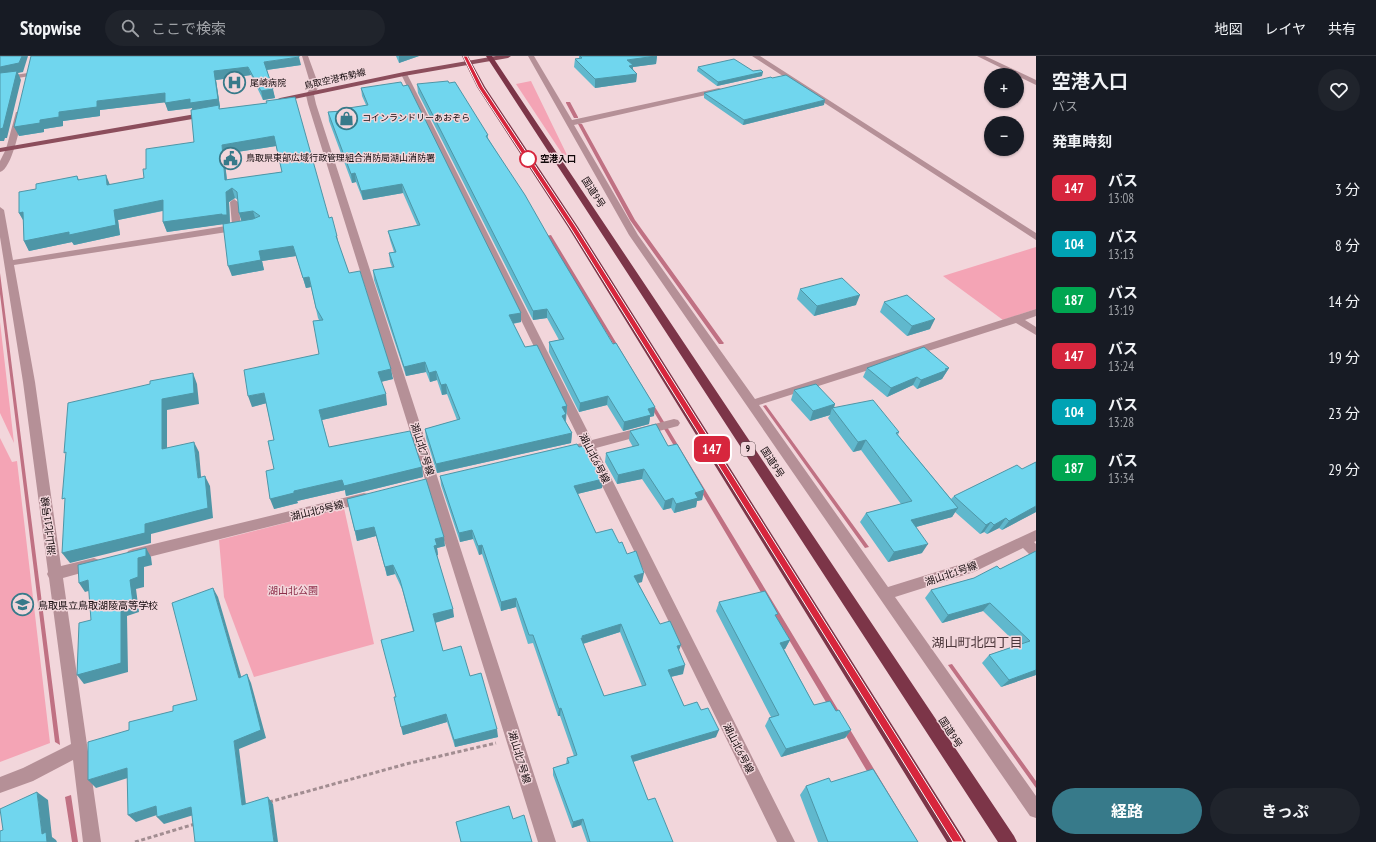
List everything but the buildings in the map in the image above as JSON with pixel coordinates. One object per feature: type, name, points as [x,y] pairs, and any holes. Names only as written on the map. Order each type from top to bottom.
[{"type":"highway","name":"国道9号","points":[[490,57],[1008,842]]},
{"type":"highway","points":[[467,59],[481,87],[573,227],[957,842]]},
{"type":"main road","name":"鳥取空港布勢線","points":[[272,102],[310,95],[467,59],[508,56]]},
{"type":"main road","points":[[0,150],[218,112]]},
{"type":"street","name":"湖山北7号線","points":[[305,56],[315,86],[310,95],[314,112],[437,480],[514,738],[547,842]]},
{"type":"street","points":[[531,56],[571,123],[634,235],[1036,810]]},
{"type":"street","points":[[755,56],[781,76],[1036,237]]},
{"type":"street","points":[[980,56],[1036,83]]},
{"type":"street","name":"湖山北6号線","points":[[404,74],[786,842]]},
{"type":"street","points":[[0,79],[28,76]]},
{"type":"street","points":[[571,123],[724,89]]},
{"type":"street","points":[[0,170],[10,149],[21,105]]},
{"type":"street","points":[[234,202],[237,228]]},
{"type":"street","name":"湖山北11号線","points":[[0,210],[29,382],[54,574],[80,748],[92,842]]},
{"type":"street","points":[[9,263],[250,226]]},
{"type":"street","points":[[751,404],[1036,312]]},
{"type":"street","points":[[1017,318],[1036,332]]},
{"type":"street","points":[[573,449],[674,423]]},
{"type":"street","points":[[418,485],[437,480]]},
{"type":"street","name":"湖山北9号線","points":[[124,557],[379,494]]},
{"type":"street","name":"湖山北1号線","points":[[886,594],[969,568],[1036,535]]},
{"type":"street","points":[[1024,541],[1036,552]]},
{"type":"street","points":[[54,574],[108,561]]},
{"type":"street","points":[[0,785],[27,775],[80,748]]},
{"type":"path","points":[[264,804],[398,766],[514,738]]},
{"type":"path","points":[[135,842],[203,822]]},
{"type":"green space","points":[[531,81],[567,155],[563,155],[516,84]]},
{"type":"green space","points":[[1036,247],[1036,309],[1003,320],[943,276]]},
{"type":"green space","points":[[0,322],[14,443],[0,413]]},
{"type":"green space","name":"鳥取県立鳥取湖陵高等学校","points":[[0,438],[12,462],[17,461],[50,743],[0,762]]},
{"type":"green space","name":"湖山北公園","points":[[344,508],[374,644],[254,677],[224,597],[219,540]]},
{"type":"shaded area","points":[[551,235],[918,842],[909,842],[616,348],[546,236]]},
{"type":"shaded area","points":[[0,273],[60,745],[55,742],[0,294]]},
{"type":"shaded area","points":[[766,405],[869,547],[865,548],[763,406]]},
{"type":"shaded area","points":[[952,664],[1036,781],[1036,788],[948,665]]},
{"type":"shaded area","points":[[71,795],[78,842],[72,842],[65,797]]},
{"type":"waterway","points":[[568,103],[576,117]]},
{"type":"waterway","points":[[580,124],[633,220],[721,343]]},
{"type":"bus line","name":"147","points":[[465,56],[481,87],[573,227],[957,842]]},
{"type":"place","name":"尾崎病院","points":[[235,83]]},
{"type":"place","name":"コインランドリーあおぞら","points":[[346,118]]},
{"type":"place","name":"鳥取県東部広域行政管理組合消防局湖山消防署","points":[[230,158]]},
{"type":"place","name":"空港入口","points":[[528,159]]},
{"type":"place","name":"鳥取県立鳥取湖陵高等学校","points":[[22,605]]},
{"type":"district","name":"湖山町北四丁目","points":[[977,642]]}]
